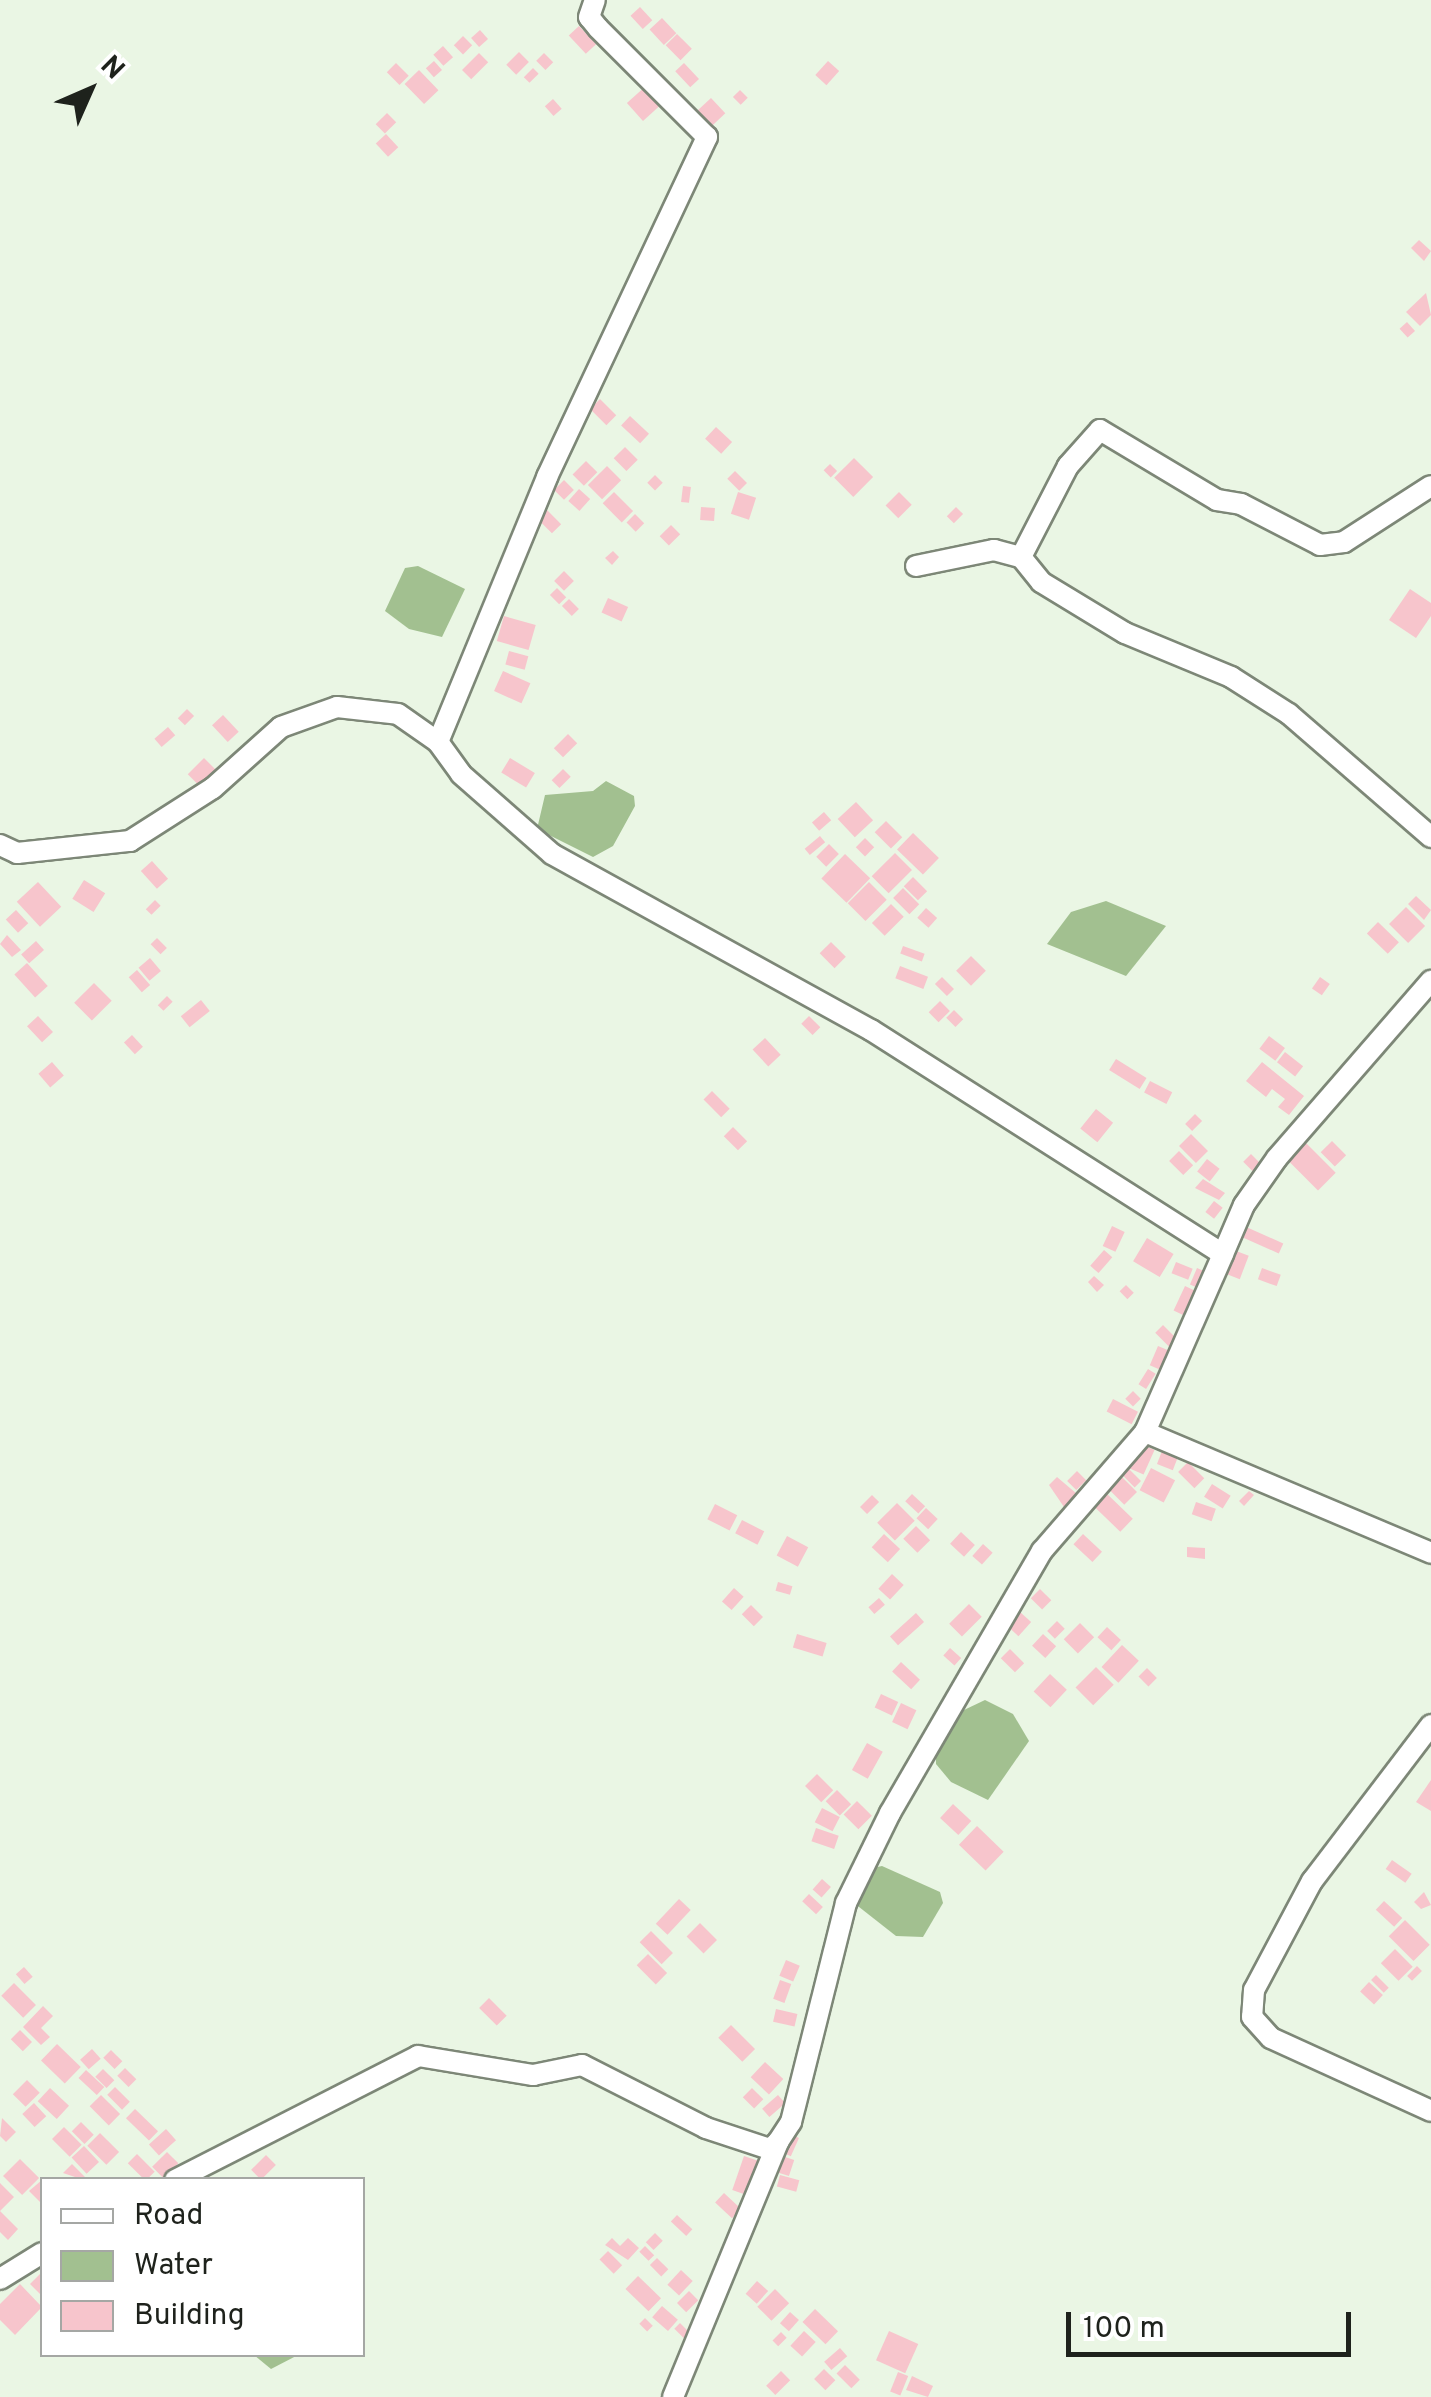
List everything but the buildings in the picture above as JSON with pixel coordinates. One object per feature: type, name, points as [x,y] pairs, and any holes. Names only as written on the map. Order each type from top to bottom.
[{"type":"street","points":[[438,742],[547,477],[708,136],[589,18],[596,0]]},
{"type":"street","points":[[1022,557],[1068,466],[1100,430],[1216,500],[1241,504],[1320,546],[1344,542],[1431,486]]},
{"type":"street","points":[[916,566],[994,550],[1022,557],[1041,582],[1125,634],[1230,677],[1289,714],[1431,837]]},
{"type":"street","points":[[0,845],[17,853],[130,840],[212,788],[280,727],[337,707],[398,714],[438,742],[461,774],[552,854],[871,1030],[1223,1254]]},
{"type":"street","points":[[672,2397],[778,2142],[791,2122],[846,1903],[890,1813],[1042,1551],[1145,1432],[1244,1206],[1277,1158],[1431,982]]},
{"type":"street","points":[[1145,1432],[1431,1552]]},
{"type":"street","points":[[1431,1724],[1312,1881],[1254,1990],[1252,2017],[1271,2038],[1431,2111]]},
{"type":"street","points":[[182,2177],[418,2056],[533,2075],[582,2065],[706,2128],[770,2149],[778,2142]]},
{"type":"street","points":[[0,2280],[40,2254]]},
{"type":"water","points":[[418,566],[465,589],[442,637],[409,629],[385,611],[405,568]]},
{"type":"water","points":[[606,781],[634,796],[635,806],[613,846],[593,857],[537,829],[545,795],[593,791]]},
{"type":"water","points":[[1106,901],[1166,926],[1126,976],[1047,944],[1071,912]]},
{"type":"water","points":[[985,1700],[1013,1714],[1029,1741],[988,1800],[951,1782],[936,1764],[936,1750],[964,1710]]},
{"type":"water","points":[[882,1866],[940,1892],[943,1903],[923,1937],[896,1936],[854,1903],[873,1868]]},
{"type":"water","points":[[256,2357],[294,2357],[271,2369]]}]
